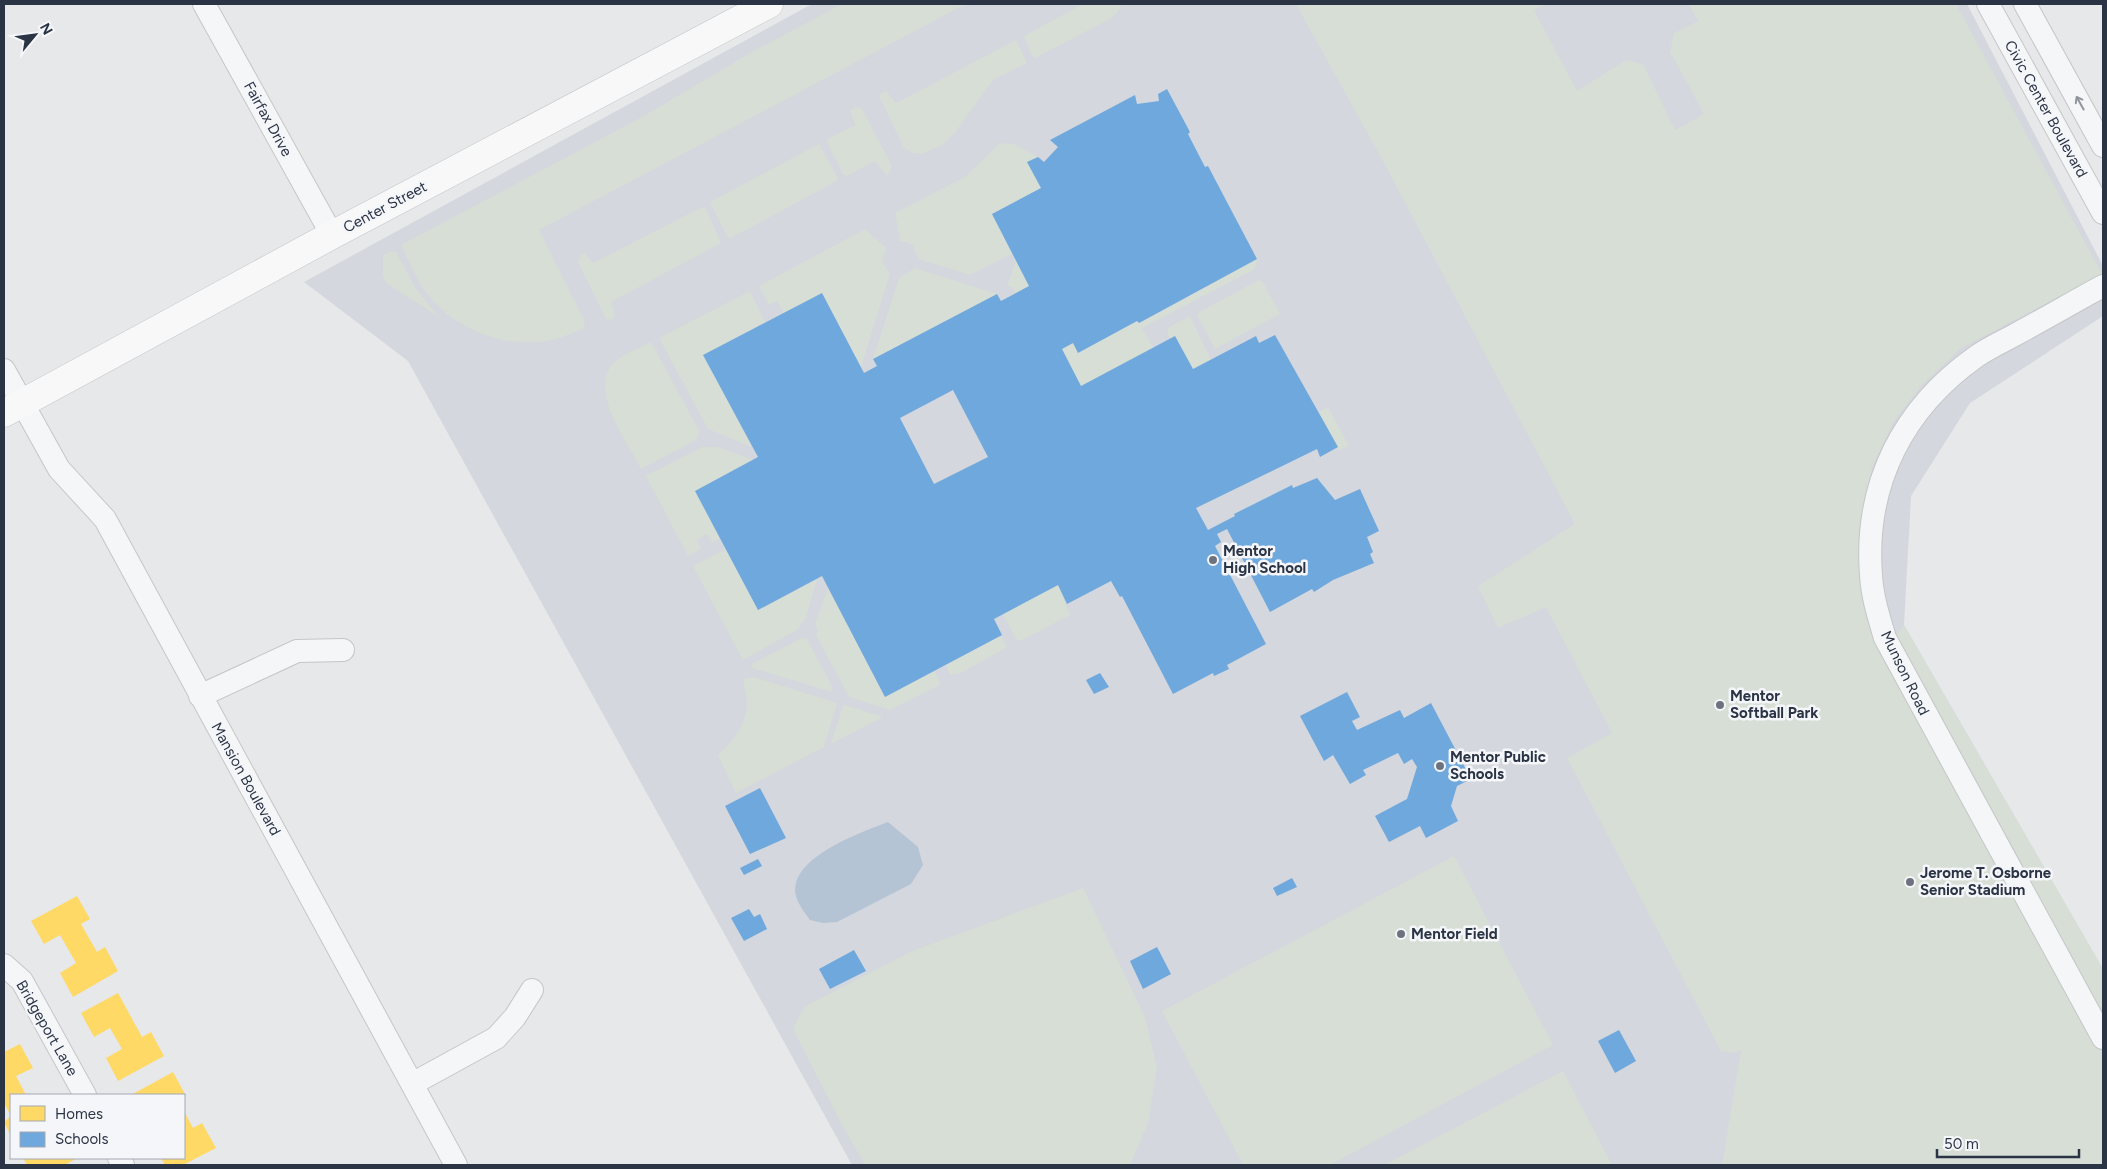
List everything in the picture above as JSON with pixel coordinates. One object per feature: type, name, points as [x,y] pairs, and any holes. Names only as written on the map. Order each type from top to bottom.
[{"type":"main road","name":"Center Street","points":[[13,408],[332,235],[769,4]]},
{"type":"street","name":"Fairfax Drive","points":[[204,4],[332,235]]},
{"type":"street","name":"Civic Center Boulevard","points":[[1988,4],[2103,214]]},
{"type":"street","points":[[2025,4],[2103,146]]},
{"type":"street","name":"Munson Road","points":[[2103,286],[1978,356],[1955,373],[1919,408],[1888,462],[1879,484],[1870,542],[1871,576],[1885,638],[1920,707],[2103,1038]]},
{"type":"street","name":"Mansion Boulevard","points":[[4,370],[13,408],[59,469],[105,519],[456,1165]]},
{"type":"street","points":[[200,696],[297,651],[343,650]]},
{"type":"street","name":"Bridgeport Lane","points":[[4,966],[22,980],[84,1094]]},
{"type":"street","points":[[412,1084],[496,1038],[515,1017],[532,990]]},
{"type":"shaded area","name":"Mentor High School","points":[[812,4],[1967,4],[2103,266],[2103,316],[1970,403],[1911,496],[1904,625],[2103,969],[2103,1165],[852,1165],[408,361],[304,282]]},
{"type":"shaded area","points":[[842,4],[966,4],[539,230],[585,322],[583,329],[547,341],[529,343],[494,338],[477,332],[446,313],[422,287],[401,245],[642,117],[752,52]]},
{"type":"shaded area","points":[[1083,4],[1122,4],[1118,12],[1110,19],[1035,58],[1032,56],[1024,36]]},
{"type":"shaded area","points":[[1296,4],[1547,4],[1534,10],[1577,91],[1626,60],[1643,64],[1675,130],[1704,114],[1670,52],[1674,33],[1698,21],[1689,4],[1956,4],[2102,274],[1961,348],[1921,386],[1894,421],[1872,467],[1859,535],[1861,596],[1881,656],[1904,625],[2103,969],[2103,1165],[1722,1165],[1741,1050],[1735,1053],[1721,1051],[1567,758],[1612,733],[1546,607],[1498,628],[1478,586],[1575,524],[1384,163]]},
{"type":"shaded area","points":[[1016,40],[1027,63],[993,80],[954,134],[942,145],[922,154],[913,153],[904,148],[880,98],[880,94],[886,91],[896,103]]},
{"type":"shaded area","points":[[857,107],[862,109],[892,166],[888,175],[875,161],[847,176],[843,174],[828,144],[827,139],[855,125],[850,110]]},
{"type":"shaded area","points":[[1000,143],[1014,144],[1038,157],[1027,162],[1041,188],[992,214],[1012,254],[970,275],[918,259],[912,244],[900,241],[895,213],[965,177]]},
{"type":"shaded area","points":[[819,144],[838,178],[837,181],[731,238],[727,236],[710,202]]},
{"type":"shaded area","points":[[702,207],[706,209],[721,243],[611,302],[615,316],[611,320],[606,319],[578,262],[581,253],[584,253],[593,263]]},
{"type":"shaded area","points":[[865,229],[886,248],[882,261],[890,274],[861,367],[822,293],[784,313],[777,301],[769,305],[759,286]]},
{"type":"shaded area","points":[[391,251],[396,252],[416,289],[439,317],[386,283],[383,276],[383,255]]},
{"type":"shaded area","points":[[1257,259],[1255,269],[1142,328],[1153,348],[1081,386],[1062,349],[1073,343],[1079,352],[1137,321],[1140,323]]},
{"type":"shaded area","points":[[1016,261],[1029,286],[1016,293],[1012,287],[1007,286]]},
{"type":"shaded area","points":[[915,268],[997,294],[873,359],[899,278]]},
{"type":"shaded area","points":[[1259,280],[1263,282],[1280,314],[1215,349],[1197,315],[1199,312]]},
{"type":"shaded area","points":[[750,291],[765,322],[704,355],[752,447],[708,429],[659,338]]},
{"type":"shaded area","points":[[1190,316],[1211,360],[1193,369],[1167,334],[1169,327]]},
{"type":"shaded area","points":[[651,342],[700,432],[696,440],[641,469],[613,418],[605,390],[606,377],[615,362]]},
{"type":"shaded area","points":[[1328,407],[1349,446],[1339,450],[1319,412]]},
{"type":"shaded area","points":[[702,447],[718,447],[753,460],[695,491],[720,538],[712,543],[707,534],[697,540],[701,549],[688,556],[646,476]]},
{"type":"shaded area","points":[[726,549],[758,610],[817,579],[806,618],[798,629],[743,660],[693,566]]},
{"type":"shaded area","points":[[1058,585],[1070,615],[1020,641],[1016,639],[1003,614]]},
{"type":"shaded area","points":[[828,588],[885,697],[934,671],[940,681],[939,685],[890,710],[849,697],[816,635],[818,631],[815,623]]},
{"type":"shaded area","points":[[1001,636],[1006,646],[1004,649],[961,673],[950,675],[946,665]]},
{"type":"shaded area","points":[[802,638],[807,639],[832,686],[832,692],[752,668],[752,664],[755,662]]},
{"type":"shaded area","points":[[754,677],[837,703],[824,747],[736,793],[718,755],[733,739],[742,725],[747,703],[744,679]]},
{"type":"shaded area","points":[[843,705],[845,705],[883,717],[831,744]]},
{"type":"shaded area","name":"Mentor Field","points":[[1454,856],[1553,1045],[1330,1165],[1243,1165],[1162,1011]]},
{"type":"shaded area","points":[[1083,888],[1145,1017],[1157,1068],[1148,1123],[1130,1165],[865,1165],[841,1123],[793,1029],[804,1007],[910,952]]},
{"type":"shaded area","points":[[1563,1071],[1612,1165],[1384,1165]]},
{"type":"water","points":[[888,822],[918,847],[923,865],[911,884],[837,922],[823,923],[810,920],[796,896],[796,882],[803,870],[814,859],[829,849],[861,832]]},
{"type":"building: Homes","points":[[77,896],[90,919],[81,924],[97,952],[105,947],[118,971],[73,997],[60,973],[76,963],[60,935],[44,944],[31,921]]},
{"type":"building: Homes","points":[[118,993],[142,1037],[151,1032],[164,1056],[118,1081],[106,1058],[122,1049],[110,1028],[94,1037],[81,1013]]},
{"type":"building: Homes","points":[[20,1044],[33,1068],[16,1076],[25,1094],[10,1094],[10,1114],[4,1103],[4,1052]]},
{"type":"building: Homes","points":[[173,1072],[185,1094],[133,1094]]},
{"type":"building: Homes","points":[[185,1113],[193,1128],[202,1123],[216,1148],[183,1165],[165,1165],[162,1159],[185,1159]]},
{"type":"building: Homes","points":[[10,1117],[10,1134],[4,1122]]},
{"type":"building: Homes","points":[[24,1159],[75,1159],[65,1165],[27,1165]]},
{"type":"building: Schools","name":"Mentor High School","points":[[1167,89],[1190,132],[1188,134],[1205,167],[1208,166],[1257,259],[1139,323],[1137,321],[1078,353],[1073,343],[1062,349],[1081,386],[1175,336],[1193,369],[1256,336],[1259,343],[1275,335],[1338,447],[1320,457],[1317,449],[1196,508],[1208,530],[1235,516],[1234,514],[1292,485],[1293,488],[1317,478],[1335,500],[1360,489],[1379,531],[1367,537],[1373,552],[1370,554],[1374,563],[1333,580],[1314,592],[1312,589],[1270,612],[1227,529],[1217,534],[1221,542],[1215,546],[1266,644],[1227,665],[1229,669],[1214,676],[1213,673],[1173,694],[1122,596],[1120,597],[1111,581],[1067,604],[1058,585],[994,619],[1002,635],[885,697],[822,576],[758,610],[695,491],[758,457],[703,355],[822,293],[864,373],[877,366],[873,359],[997,294],[1001,301],[1029,286],[992,214],[1041,188],[1027,162],[1038,157],[1044,162],[1058,147],[1050,140],[1135,95],[1137,104],[1159,101],[1158,94]],"holes":[[[953,390],[988,457],[934,484],[900,418]]]},
{"type":"building: Schools","points":[[1100,673],[1109,687],[1094,694],[1086,680]]},
{"type":"building: Schools","name":"Mentor Public Schools","points":[[1347,692],[1360,717],[1352,721],[1357,730],[1400,710],[1404,718],[1431,703],[1471,779],[1457,786],[1451,806],[1458,821],[1426,838],[1420,826],[1389,842],[1375,816],[1407,799],[1417,767],[1412,759],[1404,764],[1398,753],[1363,770],[1366,775],[1350,784],[1333,755],[1324,761],[1300,716]]},
{"type":"building: Schools","points":[[760,788],[786,838],[750,854],[725,806]]},
{"type":"building: Schools","points":[[758,859],[762,866],[744,875],[740,868]]},
{"type":"building: Schools","points":[[1292,878],[1297,887],[1277,896],[1273,888]]},
{"type":"building: Schools","points":[[749,909],[754,917],[760,914],[767,929],[744,941],[731,918]]},
{"type":"building: Schools","points":[[1157,947],[1171,974],[1143,989],[1130,961]]},
{"type":"building: Schools","points":[[854,950],[866,971],[830,989],[819,969]]},
{"type":"building: Schools","points":[[1619,1030],[1636,1061],[1615,1073],[1598,1041]]},
{"type":"place","name":"Mentor High School","points":[[1213,560]]},
{"type":"place","name":"Mentor Softball Park","points":[[1720,705]]},
{"type":"place","name":"Mentor Public Schools","points":[[1440,766]]},
{"type":"place","name":"Jerome T. Osborne Senior Stadium","points":[[1910,882]]},
{"type":"place","name":"Mentor Field","points":[[1401,934]]}]
